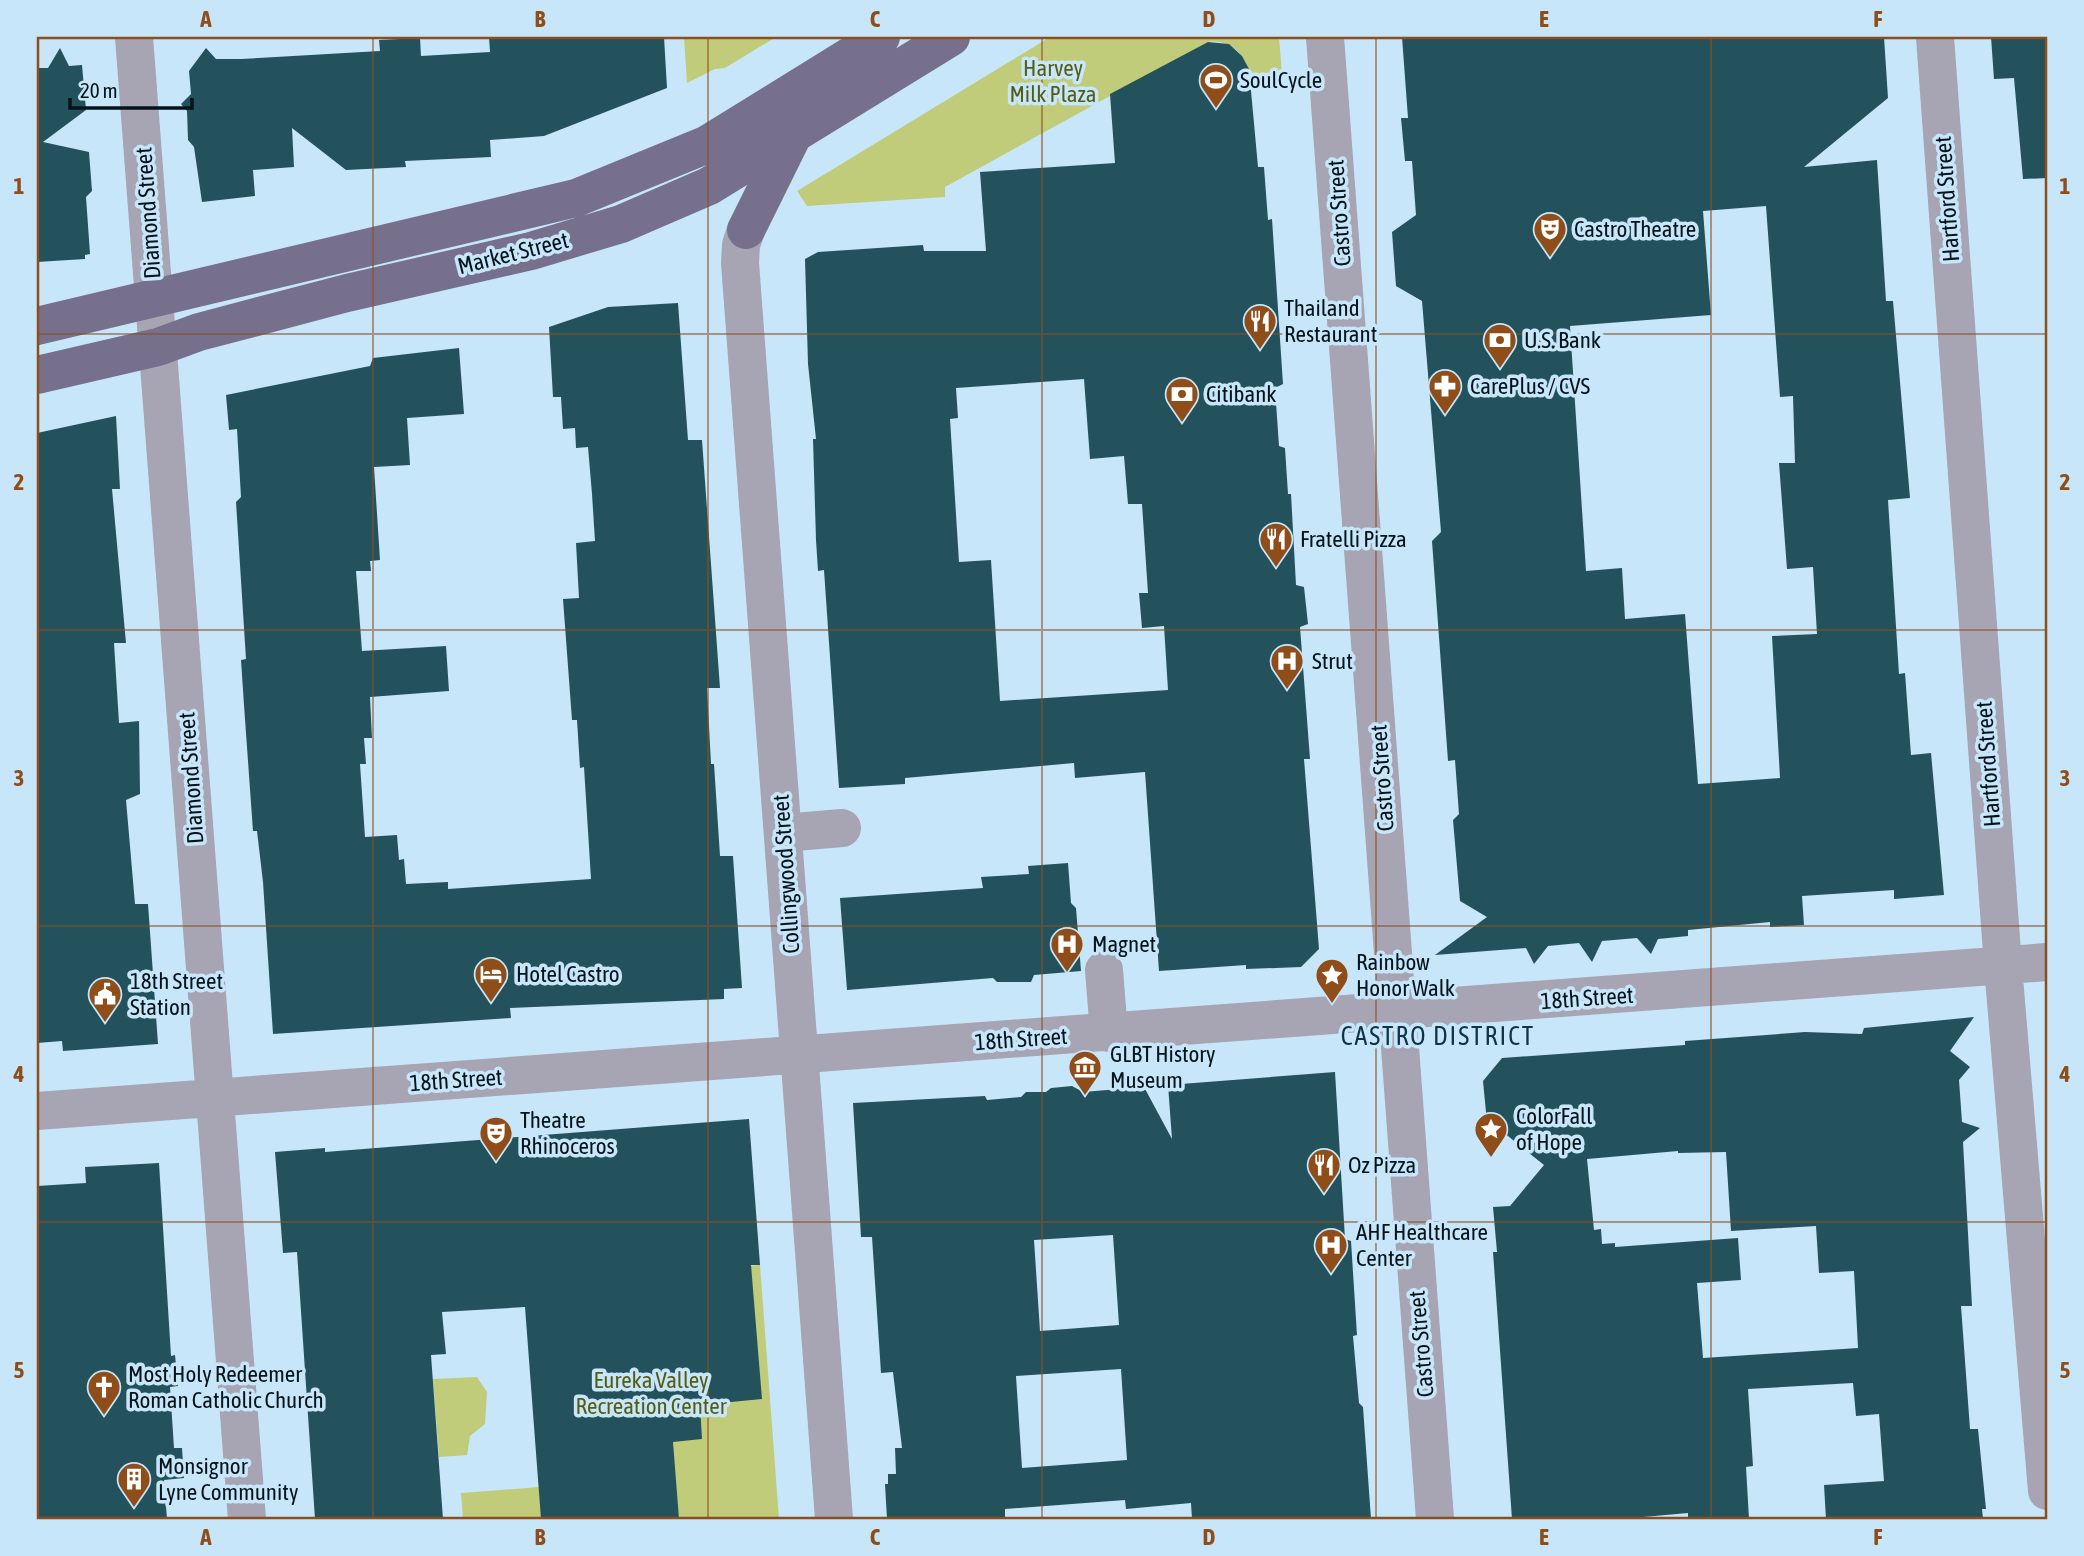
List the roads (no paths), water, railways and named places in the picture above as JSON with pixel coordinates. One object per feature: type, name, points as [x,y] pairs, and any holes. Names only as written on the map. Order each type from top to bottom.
[{"type":"main road","name":"Market Street","points":[[37,326],[154,301],[195,288],[532,211],[609,187],[708,144],[881,37]]},
{"type":"main road","name":"Market Street","points":[[37,374],[158,347],[199,332],[302,304],[531,251],[587,235],[665,206],[709,186],[951,37]]},
{"type":"main road","points":[[746,230],[792,137]]},
{"type":"street","name":"Diamond Street","points":[[134,37],[247,1519]]},
{"type":"street","name":"Castro Street","points":[[1325,37],[1400,1012],[1412,1228],[1435,1519]]},
{"type":"street","name":"Hartford Street","points":[[1935,37],[2003,966],[2047,1491]]},
{"type":"street","name":"Collingwood Street","points":[[746,230],[741,245],[740,262],[834,1519]]},
{"type":"street","points":[[783,832],[842,828]]},
{"type":"street","name":"18th Street","points":[[37,1111],[2047,962]]},
{"type":"street","points":[[1104,970],[1109,1033]]},
{"type":"place","name":"SoulCycle","points":[[1216,110]]},
{"type":"place","name":"Castro Theatre","points":[[1550,259]]},
{"type":"place","name":"Thailand Restaurant","points":[[1260,351]]},
{"type":"place","name":"U.S. Bank","points":[[1500,370]]},
{"type":"place","name":"CarePlus / CVS","points":[[1445,416]]},
{"type":"place","name":"Citibank","points":[[1182,424]]},
{"type":"place","name":"Fratelli Pizza","points":[[1276,569]]},
{"type":"place","name":"Strut","points":[[1287,691]]},
{"type":"place","name":"Magnet","points":[[1067,974]]},
{"type":"place","name":"Hotel Castro","points":[[491,1004]]},
{"type":"place","name":"Rainbow Honor Walk","points":[[1332,1005]]},
{"type":"place","name":"18th Street Station","points":[[105,1024]]},
{"type":"place","name":"GLBT History Museum","points":[[1085,1097]]},
{"type":"place","name":"ColorFall of Hope","points":[[1491,1159]]},
{"type":"place","name":"Theatre Rhinoceros","points":[[496,1163]]},
{"type":"place","name":"Oz Pizza","points":[[1324,1195]]},
{"type":"place","name":"AHF Healthcare Center","points":[[1331,1275]]},
{"type":"place","name":"Most Holy Redeemer Roman Catholic Church","points":[[104,1417]]},
{"type":"place","name":"Monsignor Lyne Community","points":[[134,1509]]},
{"type":"district","name":"CASTRO DISTRICT","points":[[1438,1036]]},
{"type":"park label","name":"Harvey Milk Plaza","points":[[1053,81]]},
{"type":"park label","name":"Eureka Valley Recreation Center","points":[[651,1393]]}]
